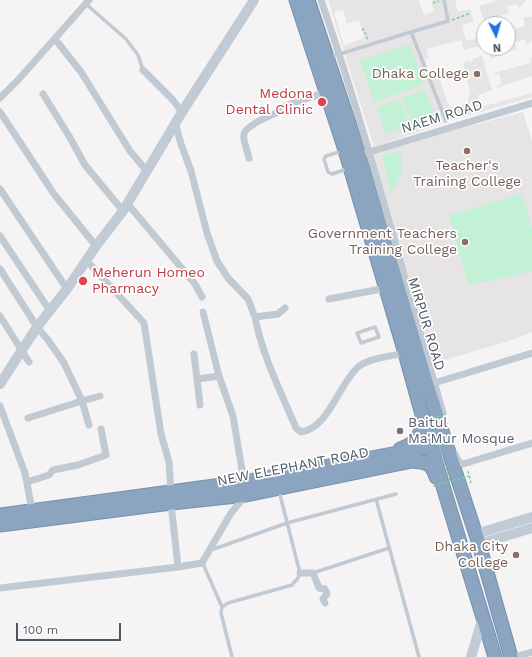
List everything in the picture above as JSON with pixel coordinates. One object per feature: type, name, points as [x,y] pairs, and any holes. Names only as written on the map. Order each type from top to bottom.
[{"type":"highway","name":"MIRPUR ROAD","points":[[296,0],[326,92],[354,157],[431,384],[445,443],[477,539],[512,657]]},
{"type":"highway","name":"MIRPUR ROAD","points":[[308,0],[334,56],[354,157],[386,288],[423,420],[484,615],[495,657]]},
{"type":"highway","points":[[376,457],[411,444],[421,432],[423,420]]},
{"type":"highway","name":"NEW ELEPHANT ROAD","points":[[245,489],[376,457],[445,443]]},
{"type":"highway","name":"NEW ELEPHANT ROAD","points":[[0,514],[245,489],[278,488],[412,461],[430,464],[434,468],[455,537],[463,548]]},
{"type":"highway","name":"NEW ELEPHANT ROAD","points":[[0,525],[171,497]]},
{"type":"street","points":[[0,384],[37,327],[67,289],[125,207],[175,123],[254,0]]},
{"type":"street","points":[[321,0],[334,56]]},
{"type":"street","points":[[0,98],[88,2]]},
{"type":"street","points":[[55,39],[81,72],[130,151],[146,170]]},
{"type":"street","points":[[143,70],[173,100],[182,112]]},
{"type":"street","points":[[249,158],[243,136],[247,129],[269,116],[284,110],[285,106],[326,92]]},
{"type":"street","points":[[43,94],[85,165],[195,284],[202,297]]},
{"type":"street","name":"NAEM ROAD","points":[[354,157],[532,103]]},
{"type":"street","points":[[0,112],[54,194],[96,246]]},
{"type":"street","points":[[175,123],[191,172],[207,233],[218,261],[228,278],[248,299],[255,317],[278,314],[285,308]]},
{"type":"street","points":[[0,189],[67,289]]},
{"type":"street","points":[[0,236],[50,311]]},
{"type":"street","points":[[87,261],[144,323],[161,434],[169,462],[178,567]]},
{"type":"street","points":[[0,269],[37,327],[64,363],[82,401],[89,425]]},
{"type":"street","points":[[330,299],[386,288]]},
{"type":"street","points":[[0,588],[178,567],[202,562],[245,489],[233,416],[219,376],[203,312]]},
{"type":"street","points":[[0,316],[29,362]]},
{"type":"street","name":"MIRPUR ROAD","points":[[255,317],[258,332],[296,428],[301,432],[310,430],[322,420],[352,374],[359,366],[366,362],[405,353]]},
{"type":"street","points":[[194,354],[200,405]]},
{"type":"street","points":[[532,354],[431,384],[455,456],[458,461],[466,467],[532,444]]},
{"type":"street","points":[[197,379],[219,376]]},
{"type":"street","points":[[28,418],[100,396]]},
{"type":"street","points":[[0,406],[25,473],[32,510]]},
{"type":"street","points":[[27,482],[49,475],[53,470],[78,465],[106,455],[101,429]]},
{"type":"street","points":[[477,539],[532,517]]},
{"type":"street","points":[[477,539],[532,528]]},
{"type":"street","points":[[300,573],[313,573],[319,588],[325,589],[327,594],[323,599],[325,604]]},
{"type":"street","points":[[471,657],[484,615]]},
{"type":"street","points":[[512,657],[532,652]]},
{"type":"lane","points":[[334,56],[448,21],[443,0]]},
{"type":"lane","points":[[88,2],[126,39],[138,55],[143,70]]},
{"type":"lane","points":[[411,32],[446,121]]},
{"type":"lane","points":[[326,156],[354,157],[332,174],[328,172],[324,159],[326,156]]},
{"type":"lane","points":[[375,327],[379,337],[360,343],[357,333],[375,327]]},
{"type":"lane","points":[[222,607],[228,603],[292,585],[298,578],[300,573],[278,488]]},
{"type":"lane","points":[[214,549],[287,523],[396,494]]},
{"type":"lane","points":[[376,499],[419,657]]},
{"type":"lane","points":[[313,573],[389,548]]},
{"type":"lane","points":[[204,566],[222,607],[221,614],[232,657]]},
{"type":"path","points":[[433,3],[443,0]]},
{"type":"path","points":[[448,21],[471,13]]},
{"type":"path","points":[[362,30],[364,29],[369,45]]},
{"type":"path","points":[[446,414],[423,420],[450,482]]},
{"type":"path","points":[[466,467],[472,483]]},
{"type":"path","points":[[433,486],[469,476]]},
{"type":"shaded area","name":"Dhaka College","points":[[328,0],[419,0],[424,15],[434,12],[431,0],[455,0],[458,12],[470,9],[474,22],[462,25],[466,40],[476,39],[476,47],[464,50],[461,40],[426,49],[429,58],[425,60],[430,75],[438,73],[449,107],[467,104],[470,91],[463,62],[469,60],[470,62],[473,61],[473,59],[482,56],[492,90],[478,95],[481,107],[532,93],[532,97],[446,122],[374,147]],"holes":[[[343,9],[347,24],[359,20],[364,38],[344,46],[334,12]]]},
{"type":"shaded area","points":[[499,0],[526,0],[519,9],[517,4],[507,6],[509,13],[500,16],[482,16],[479,6]]},
{"type":"shaded area","points":[[523,17],[532,17],[532,40],[527,46],[524,39],[516,43],[516,29],[525,26]]},
{"type":"shaded area","name":"Dhaka College","points":[[532,58],[532,76],[497,88],[497,86],[502,84],[499,74],[494,75],[494,73],[530,63],[529,59]]},
{"type":"shaded area","name":"Government Teachers Training College","points":[[523,112],[532,141],[532,332],[509,341],[431,364],[373,152]]},
{"type":"green space","points":[[410,44],[423,85],[374,102],[360,60]]},
{"type":"green space","points":[[425,90],[435,115],[412,124],[402,98]]},
{"type":"green space","points":[[400,99],[410,125],[386,134],[377,107]]},
{"type":"green space","points":[[400,151],[402,168],[400,178],[391,193],[382,156]]},
{"type":"green space","points":[[522,194],[532,229],[532,271],[468,285],[449,215]]},
{"type":"place","name":"Dhaka College","points":[[477,74]]},
{"type":"place","name":"Medona Dental Clinic","points":[[322,102]]},
{"type":"place","name":"Teacher's Training College","points":[[467,151]]},
{"type":"place","name":"Government Teachers Training College","points":[[465,242]]},
{"type":"place","name":"Meherun Homeo Pharmacy","points":[[83,281]]},
{"type":"place","name":"Baitul Ma'Mur Mosque","points":[[400,431]]},
{"type":"place","name":"Dhaka City College","points":[[516,555]]}]
